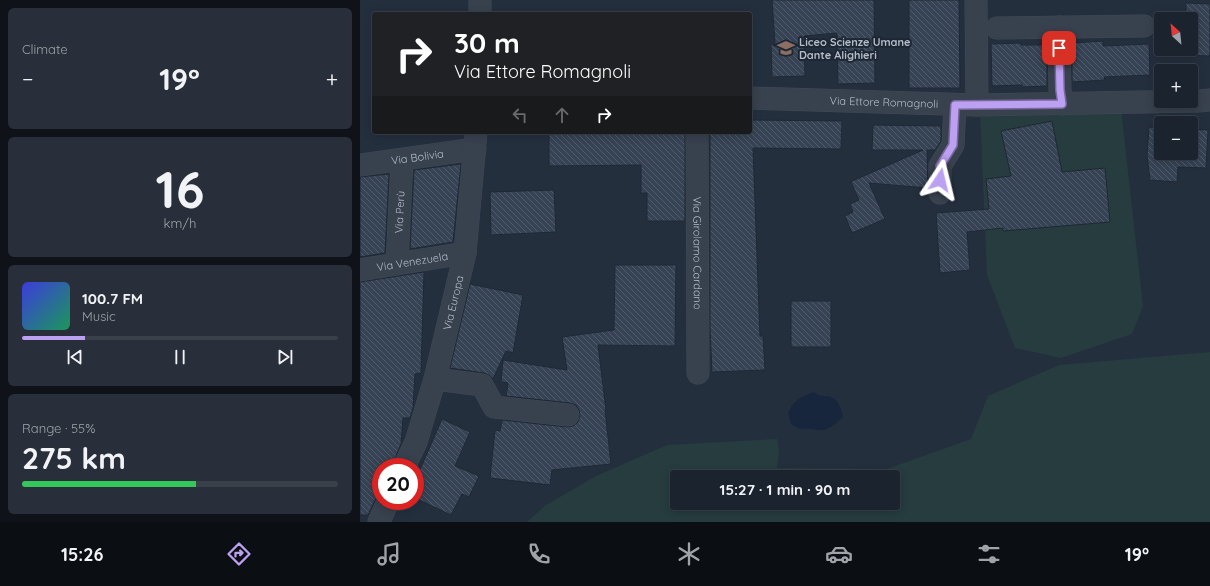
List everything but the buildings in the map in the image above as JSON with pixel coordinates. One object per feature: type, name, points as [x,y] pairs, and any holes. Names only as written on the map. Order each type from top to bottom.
[{"type":"street","points":[[480,0],[480,12]]},
{"type":"street","points":[[976,0],[977,106]]},
{"type":"street","points":[[997,28],[1144,26]]},
{"type":"street","points":[[1059,27],[1060,90],[1062,104]]},
{"type":"street","name":"Via Ettore Romagnoli","points":[[752,98],[977,106],[1210,100]]},
{"type":"street","points":[[940,193],[940,166],[953,145],[955,105]]},
{"type":"street","name":"Via Girolamo Cardano","points":[[697,134],[698,373]]},
{"type":"street","name":"Via Bolivia","points":[[360,165],[402,160],[476,141]]},
{"type":"street","name":"Via Europa","points":[[408,458],[416,442],[435,379],[465,253],[476,141]]},
{"type":"street","name":"Via Perù","points":[[397,264],[402,160]]},
{"type":"street","name":"Via Venezuela","points":[[360,270],[465,253]]},
{"type":"street","points":[[435,379],[482,385],[494,407],[568,415]]},
{"type":"street","points":[[379,522],[384,510]]},
{"type":"green space","points":[[1121,109],[1143,306],[1132,334],[1061,358],[1015,348],[987,275],[980,112]]},
{"type":"green space","points":[[1210,352],[1210,522],[527,522],[546,505],[596,476],[667,445],[777,439],[779,451],[777,468],[887,469],[971,439],[988,396],[1059,365]]},
{"type":"water","points":[[814,392],[820,396],[830,397],[836,400],[840,406],[843,417],[837,423],[824,430],[806,428],[800,429],[791,424],[788,413],[798,399]]},
{"type":"place","name":"Liceo Scienze Umane Dante Alighieri","points":[[786,48]]},
{"type":"route","points":[[940,180],[940,166],[953,145],[955,105],[977,106],[1062,104],[1060,90],[1059,48]]}]
